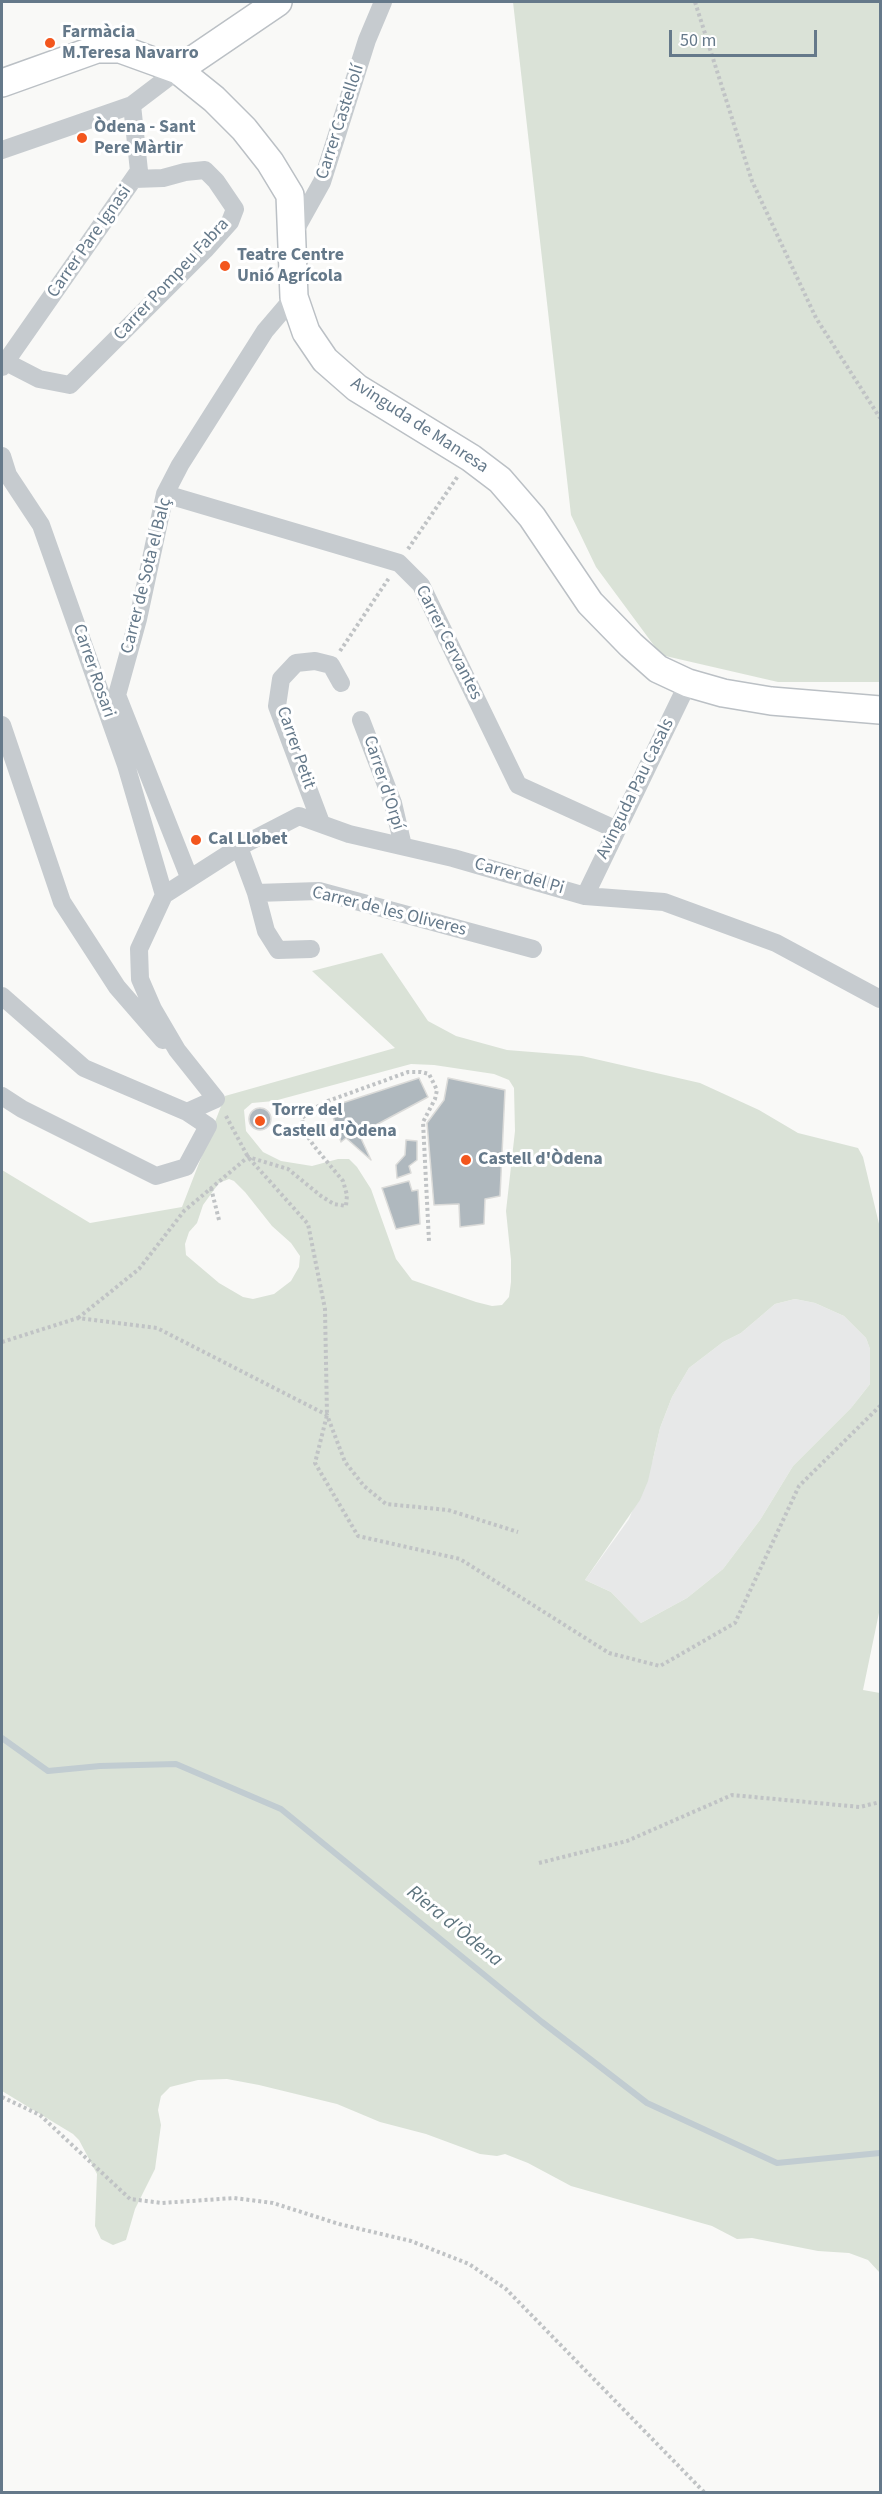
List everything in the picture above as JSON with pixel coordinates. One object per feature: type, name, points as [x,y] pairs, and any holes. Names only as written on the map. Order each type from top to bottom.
[{"type":"street","points":[[2,150],[132,105],[178,70],[278,2]]},
{"type":"street","name":"Carrer Castellolí","points":[[290,238],[322,182],[367,40],[383,2]]},
{"type":"street","name":"Avinguda de Manresa","points":[[2,83],[97,48],[120,49],[178,70],[214,99],[244,129],[270,162],[290,195],[294,297],[306,332],[325,360],[357,388],[471,458],[500,480],[532,517],[590,603],[631,645],[658,669],[688,683],[723,693],[880,710]]},
{"type":"street","name":"Carrer Pare Ignasi","points":[[4,364],[139,171],[132,105]]},
{"type":"street","name":"Carrer Pompeu Fabra","points":[[4,364],[39,380],[70,385],[205,250],[230,222],[235,209],[216,181],[205,170],[163,178],[134,179]]},
{"type":"street","name":"Carrer de Sota el Balç","points":[[189,878],[117,695],[138,619],[165,494],[180,465],[265,331],[294,297]]},
{"type":"street","name":"Carrer Rosari","points":[[2,456],[8,476],[42,525],[126,765],[164,895]]},
{"type":"street","name":"Carrer Cervantes","points":[[165,494],[399,563],[421,585],[518,785],[617,830]]},
{"type":"street","name":"Carrer Petit","points":[[321,822],[278,706],[281,679],[296,663],[315,661],[331,664],[341,683]]},
{"type":"street","name":"Avinguda Pau Casals","points":[[585,896],[688,683]]},
{"type":"street","name":"Carrer d'Orpí","points":[[361,720],[393,803],[403,846]]},
{"type":"street","points":[[2,726],[62,902],[117,987],[156,1034],[201,1080]]},
{"type":"street","name":"Carrer del Pi","points":[[164,895],[239,847],[299,816],[321,822],[349,834],[453,858],[585,896],[664,902],[776,943],[880,999]]},
{"type":"street","points":[[239,847],[256,893],[266,931],[278,950],[311,949]]},
{"type":"street","name":"Carrer de les Oliveres","points":[[256,893],[319,891],[532,949]]},
{"type":"street","points":[[164,895],[139,949],[140,979],[153,1010],[177,1050],[216,1100],[187,1112]]},
{"type":"street","points":[[2,996],[84,1068],[187,1112],[208,1126],[186,1167],[156,1176],[22,1109],[2,1096]]},
{"type":"path","points":[[695,2],[752,181],[816,318],[880,418]]},
{"type":"path","points":[[248,1157],[288,1169],[321,1196],[334,1204],[346,1206],[347,1195],[343,1181],[304,1131],[302,1118],[328,1101],[408,1072],[421,1071],[429,1074],[436,1090],[435,1099],[423,1122],[429,1241]]},
{"type":"path","points":[[216,1100],[248,1157],[308,1224],[325,1309],[327,1415],[315,1463],[358,1536],[459,1559],[609,1653],[660,1666],[735,1623],[799,1486],[880,1406]]},
{"type":"path","points":[[2,1342],[78,1318],[139,1269],[184,1211],[248,1157]]},
{"type":"path","points":[[211,1188],[219,1220]]},
{"type":"path","points":[[78,1318],[157,1328],[327,1415],[345,1462],[364,1486],[386,1504],[448,1510],[518,1532]]},
{"type":"path","points":[[539,1863],[627,1841],[732,1796],[860,1807],[880,1802]]},
{"type":"path","points":[[2,2097],[40,2115],[130,2199],[162,2203],[234,2198],[273,2203],[339,2224],[411,2241],[469,2264],[506,2289],[704,2493]]},
{"type":"shaded area","points":[[513,2],[880,2],[880,682],[778,682],[661,655],[596,567],[571,515]]},
{"type":"shaded area","points":[[382,953],[428,1021],[456,1036],[507,1050],[582,1056],[700,1083],[759,1110],[798,1133],[858,1148],[863,1157],[880,1228],[880,1608],[863,1690],[880,1693],[880,2273],[868,2260],[849,2253],[818,2251],[752,2238],[737,2239],[712,2226],[571,2186],[528,2163],[505,2154],[497,2156],[480,2154],[426,2134],[380,2122],[337,2104],[227,2079],[198,2080],[170,2087],[161,2096],[158,2110],[161,2125],[155,2169],[135,2209],[126,2240],[113,2245],[101,2239],[95,2226],[97,2174],[79,2140],[73,2134],[2,2091],[2,1170],[90,1223],[182,1207],[225,1096],[395,1048],[312,971]],"holes":[[[411,1064],[494,1074],[509,1080],[514,1088],[515,1131],[506,1211],[511,1282],[509,1297],[502,1305],[492,1306],[476,1302],[412,1280],[396,1259],[371,1189],[349,1159],[338,1159],[312,1166],[281,1161],[263,1152],[246,1131],[244,1110],[252,1103],[274,1101]],[[229,1179],[234,1181],[272,1226],[291,1243],[300,1256],[299,1267],[291,1281],[274,1294],[253,1299],[243,1297],[219,1283],[186,1255],[185,1244],[189,1232],[197,1223],[203,1205],[219,1183]],[[795,1299],[815,1303],[844,1316],[866,1338],[870,1349],[870,1384],[851,1408],[793,1466],[760,1520],[723,1569],[687,1598],[641,1623],[611,1592],[585,1580],[640,1500],[648,1481],[660,1428],[672,1397],[689,1368],[723,1342],[741,1333],[775,1304]]]},
{"type":"shaded area","points":[[795,1299],[815,1303],[844,1316],[866,1338],[870,1349],[870,1384],[851,1408],[793,1466],[760,1520],[723,1569],[687,1598],[641,1623],[611,1592],[585,1580],[629,1519],[653,1459],[660,1428],[672,1397],[689,1368],[723,1342],[741,1333],[775,1304]]},
{"type":"building","points":[[419,1078],[428,1097],[359,1134],[371,1160],[346,1138],[341,1142],[330,1107]]},
{"type":"building","name":"Castell d'Òdena","points":[[448,1078],[505,1090],[500,1196],[485,1199],[484,1224],[460,1227],[459,1204],[434,1205],[427,1123],[444,1100]]},
{"type":"building","name":"Torre del Castell d'Òdena","points":[[260,1108],[268,1111],[271,1119],[268,1127],[260,1130],[252,1127],[249,1119],[252,1111]]},
{"type":"building","points":[[406,1140],[417,1141],[417,1160],[409,1166],[411,1173],[397,1178],[396,1165],[405,1155]]},
{"type":"building","points":[[409,1181],[412,1191],[418,1190],[420,1224],[396,1229],[382,1188]]},
{"type":"waterway","name":"Riera d'Òdena","points":[[2,1738],[48,1771],[100,1766],[176,1764],[281,1809],[542,2022],[647,2103],[777,2163],[880,2153]]},
{"type":"place","name":"Farmàcia M.Teresa Navarro","points":[[50,43]]},
{"type":"place","name":"Òdena - Sant Pere Màrtir","points":[[82,138]]},
{"type":"place","name":"Teatre Centre Unió Agrícola","points":[[225,266]]},
{"type":"place","name":"Cal Llobet","points":[[196,840]]},
{"type":"place","name":"Torre del Castell d'Òdena","points":[[260,1121]]},
{"type":"place","name":"Castell d'Òdena","points":[[466,1160]]}]
